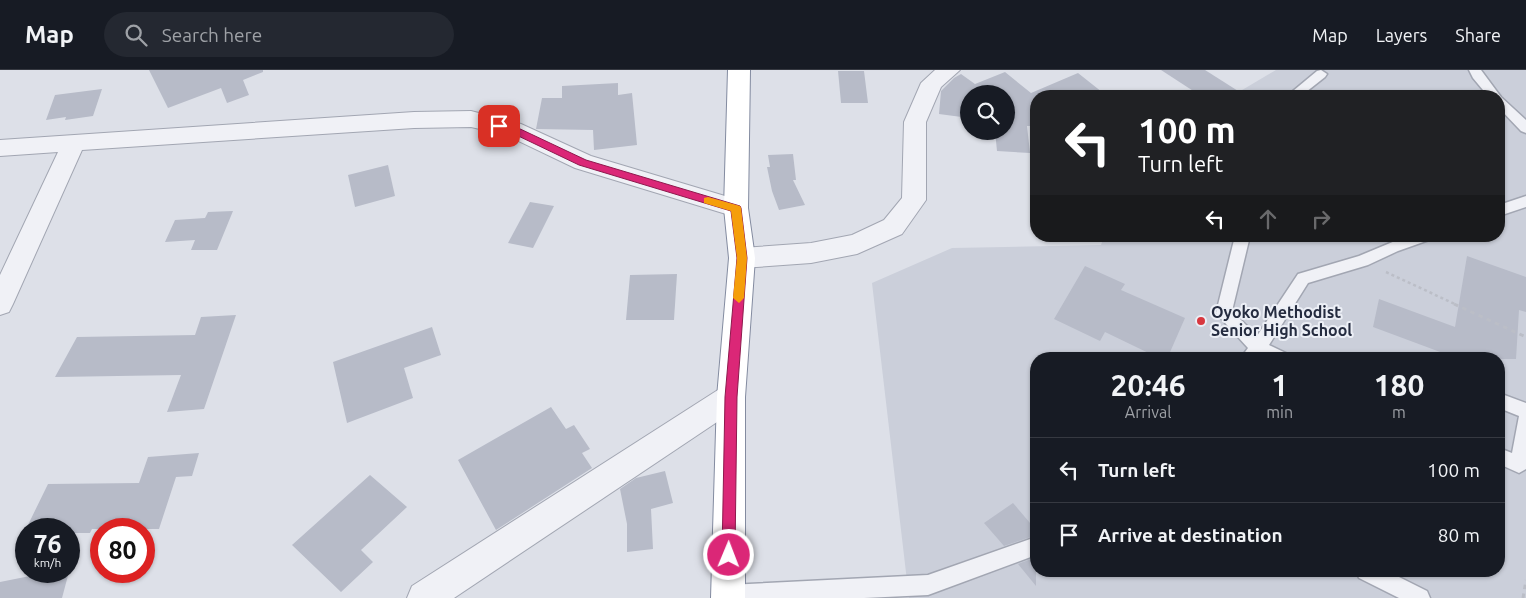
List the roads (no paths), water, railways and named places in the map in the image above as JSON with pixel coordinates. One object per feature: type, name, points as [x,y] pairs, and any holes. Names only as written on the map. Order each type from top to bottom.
[{"type":"highway","points":[[728,596],[731,397],[742,258],[736,208],[739,70]]},
{"type":"street","points":[[742,258],[829,250],[857,244],[893,227],[914,200],[915,122],[932,83],[950,70]]},
{"type":"street","points":[[0,148],[414,120],[471,119],[513,129],[583,162],[736,208]]},
{"type":"street","points":[[0,304],[74,142]]},
{"type":"street","points":[[424,598],[731,397]]},
{"type":"lane","points":[[1475,70],[1490,90]]},
{"type":"lane","points":[[1301,90],[1321,74]]},
{"type":"lane","points":[[1505,107],[1526,128]]},
{"type":"lane","points":[[1505,209],[1525,201]]},
{"type":"lane","points":[[1242,242],[1224,313],[1252,352]]},
{"type":"lane","points":[[1254,352],[1303,278],[1363,261],[1407,242]]},
{"type":"lane","points":[[1505,402],[1526,411]]},
{"type":"lane","points":[[1505,459],[1519,465],[1526,419]]},
{"type":"lane","points":[[728,596],[928,585],[1030,548]]},
{"type":"lane","points":[[1378,577],[1420,598]]},
{"type":"place","name":"Oyoko Methodist Senior High School","points":[[1201,321]]}]
